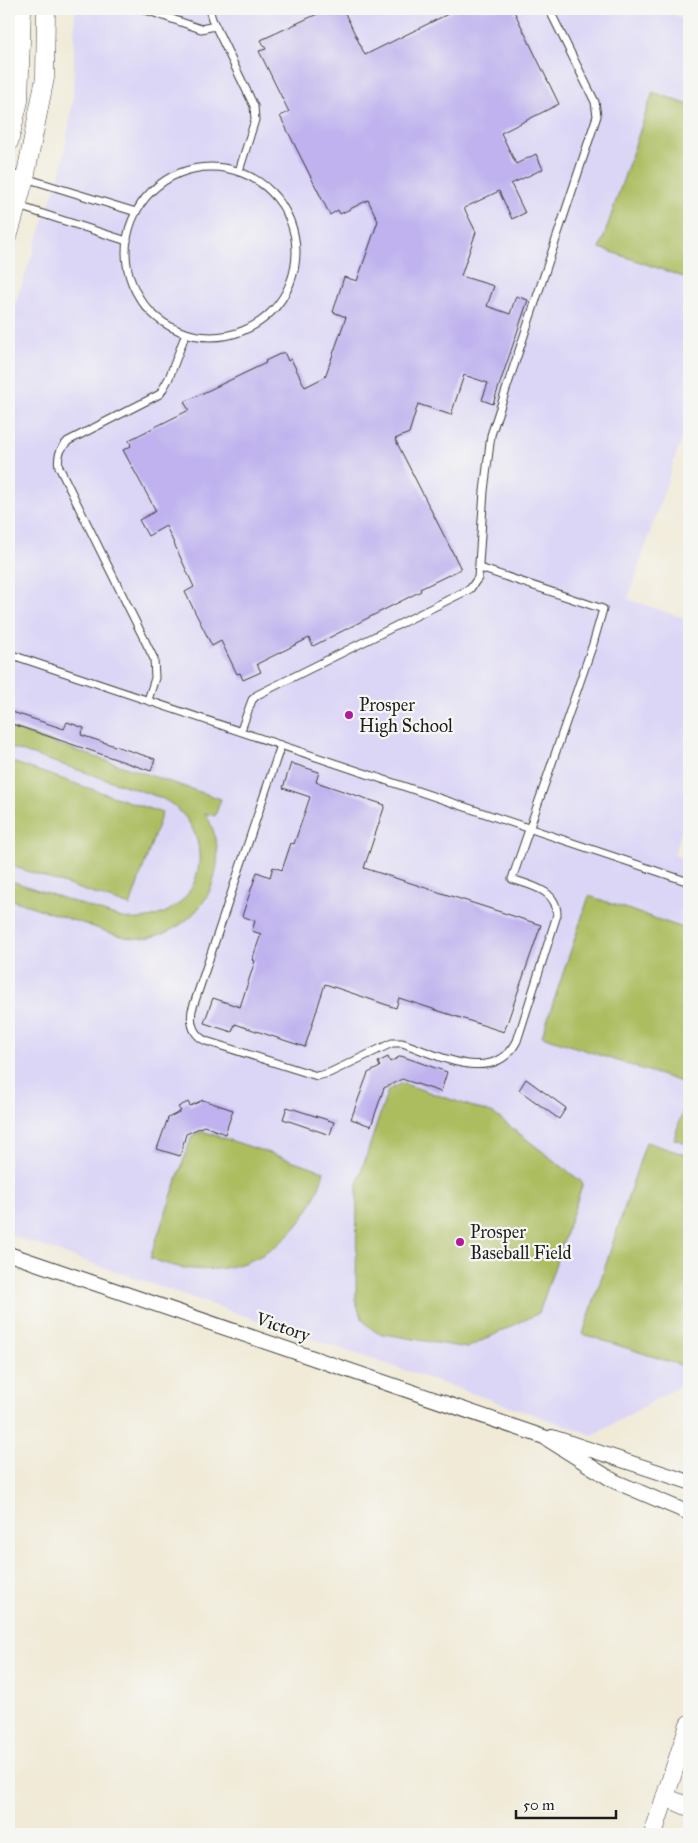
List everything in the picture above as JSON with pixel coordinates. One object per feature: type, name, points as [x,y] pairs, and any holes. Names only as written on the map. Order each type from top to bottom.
[{"type":"street","points":[[9,142],[19,101],[22,9]]},
{"type":"street","points":[[9,234],[17,175],[45,78],[46,9]]},
{"type":"street","name":"Victory","points":[[9,1254],[544,1437],[614,1481],[689,1513]]},
{"type":"street","name":"Victory","points":[[544,1437],[558,1437],[689,1482]]},
{"type":"street","points":[[653,1834],[689,1724]]},
{"type":"street","points":[[665,1797],[689,1807]]},
{"type":"lane","points":[[143,9],[201,29],[215,26]]},
{"type":"lane","points":[[209,9],[215,26],[254,106],[255,120],[239,171]]},
{"type":"lane","points":[[240,730],[252,700],[257,695],[470,589],[475,584],[480,568],[484,491],[492,435],[597,116],[595,102],[549,9]]},
{"type":"lane","points":[[211,166],[239,171],[270,191],[288,217],[294,236],[296,253],[291,279],[280,302],[252,326],[222,336],[186,334],[161,320],[140,299],[128,271],[127,241],[136,212],[155,188],[181,172],[211,166]]},
{"type":"lane","points":[[17,175],[136,212]]},
{"type":"lane","points":[[14,204],[127,241]]},
{"type":"lane","points":[[148,700],[155,678],[154,659],[57,460],[59,452],[68,441],[160,394],[169,378],[186,334]]},
{"type":"lane","points":[[281,745],[192,1010],[192,1022],[195,1032],[206,1041],[317,1076],[329,1074],[392,1042],[402,1043],[469,1065],[476,1066],[498,1061],[509,1052],[517,1040],[558,915],[556,903],[548,893],[512,879],[603,609],[480,568]]},
{"type":"lane","points":[[9,654],[689,882]]},
{"type":"shaded area","name":"Prosper High School","points":[[75,9],[665,9],[689,23],[689,417],[628,599],[689,620],[689,810],[674,855],[689,860],[689,1381],[593,1435],[9,1235],[9,322],[62,167],[73,100]]},
{"type":"green space","points":[[653,92],[689,105],[689,279],[600,248]]},
{"type":"green space","points":[[9,728],[221,799],[215,816],[205,813],[216,839],[217,866],[215,876],[207,897],[191,917],[169,931],[144,938],[132,938],[114,934],[9,899],[9,880],[114,916],[140,919],[163,913],[181,901],[193,885],[199,866],[198,846],[192,827],[179,810],[159,797],[9,747]]},
{"type":"green space","points":[[9,761],[162,813],[130,906],[9,865]]},
{"type":"green space","points":[[589,896],[689,930],[689,1057],[681,1082],[542,1036]]},
{"type":"green space","name":"Prosper Baseball Field","points":[[402,1083],[494,1114],[583,1183],[539,1313],[467,1348],[378,1333],[366,1323],[357,1305],[357,1184],[388,1090]]},
{"type":"green space","points":[[689,1092],[689,1144],[674,1139]]},
{"type":"green space","points":[[202,1131],[324,1171],[314,1199],[299,1223],[280,1242],[258,1257],[234,1266],[207,1270],[179,1267],[150,1258],[192,1136]]},
{"type":"green space","points":[[646,1142],[689,1156],[689,1368],[583,1334]]},
{"type":"building","points":[[328,9],[343,9],[365,55],[458,9],[513,9],[559,104],[501,133],[516,164],[536,154],[543,169],[511,184],[525,213],[512,219],[499,191],[464,208],[476,232],[461,276],[494,286],[487,306],[510,314],[516,296],[528,300],[493,404],[482,400],[488,383],[464,375],[451,415],[418,404],[409,433],[395,439],[461,569],[313,646],[309,638],[257,664],[261,672],[243,680],[240,673],[237,674],[221,641],[212,646],[185,592],[194,587],[166,526],[148,536],[139,520],[156,511],[123,450],[131,446],[129,440],[189,410],[184,402],[266,363],[265,361],[284,352],[288,361],[291,359],[305,387],[325,377],[346,317],[333,312],[344,277],[357,281],[378,221],[368,200],[340,214],[338,210],[330,215],[280,116],[289,112],[259,51],[266,49],[261,40]]},
{"type":"building","points":[[9,711],[64,729],[67,722],[84,728],[81,735],[155,759],[151,771],[9,723]]},
{"type":"building","points":[[291,763],[319,772],[316,782],[385,805],[364,868],[541,925],[504,1032],[399,998],[396,1008],[325,984],[305,1047],[235,1024],[232,1032],[204,1023],[213,998],[240,1007],[255,961],[252,960],[261,934],[252,931],[255,921],[242,916],[257,872],[270,877],[273,867],[282,870],[291,843],[294,844],[310,797],[283,788]]},
{"type":"building","points":[[401,1056],[447,1072],[441,1092],[402,1079],[384,1088],[371,1126],[351,1119],[368,1073],[380,1067],[378,1062],[388,1057],[390,1062]]},
{"type":"building","points":[[526,1079],[566,1108],[559,1119],[519,1090]]},
{"type":"building","points":[[203,1100],[233,1110],[225,1134],[204,1126],[186,1134],[180,1156],[157,1149],[168,1118],[181,1111],[178,1107],[188,1102],[190,1106]]},
{"type":"building","points":[[287,1107],[334,1122],[330,1135],[283,1119]]},
{"type":"place","name":"Prosper High School","points":[[349,715]]},
{"type":"place","name":"Prosper Baseball Field","points":[[460,1242]]}]
